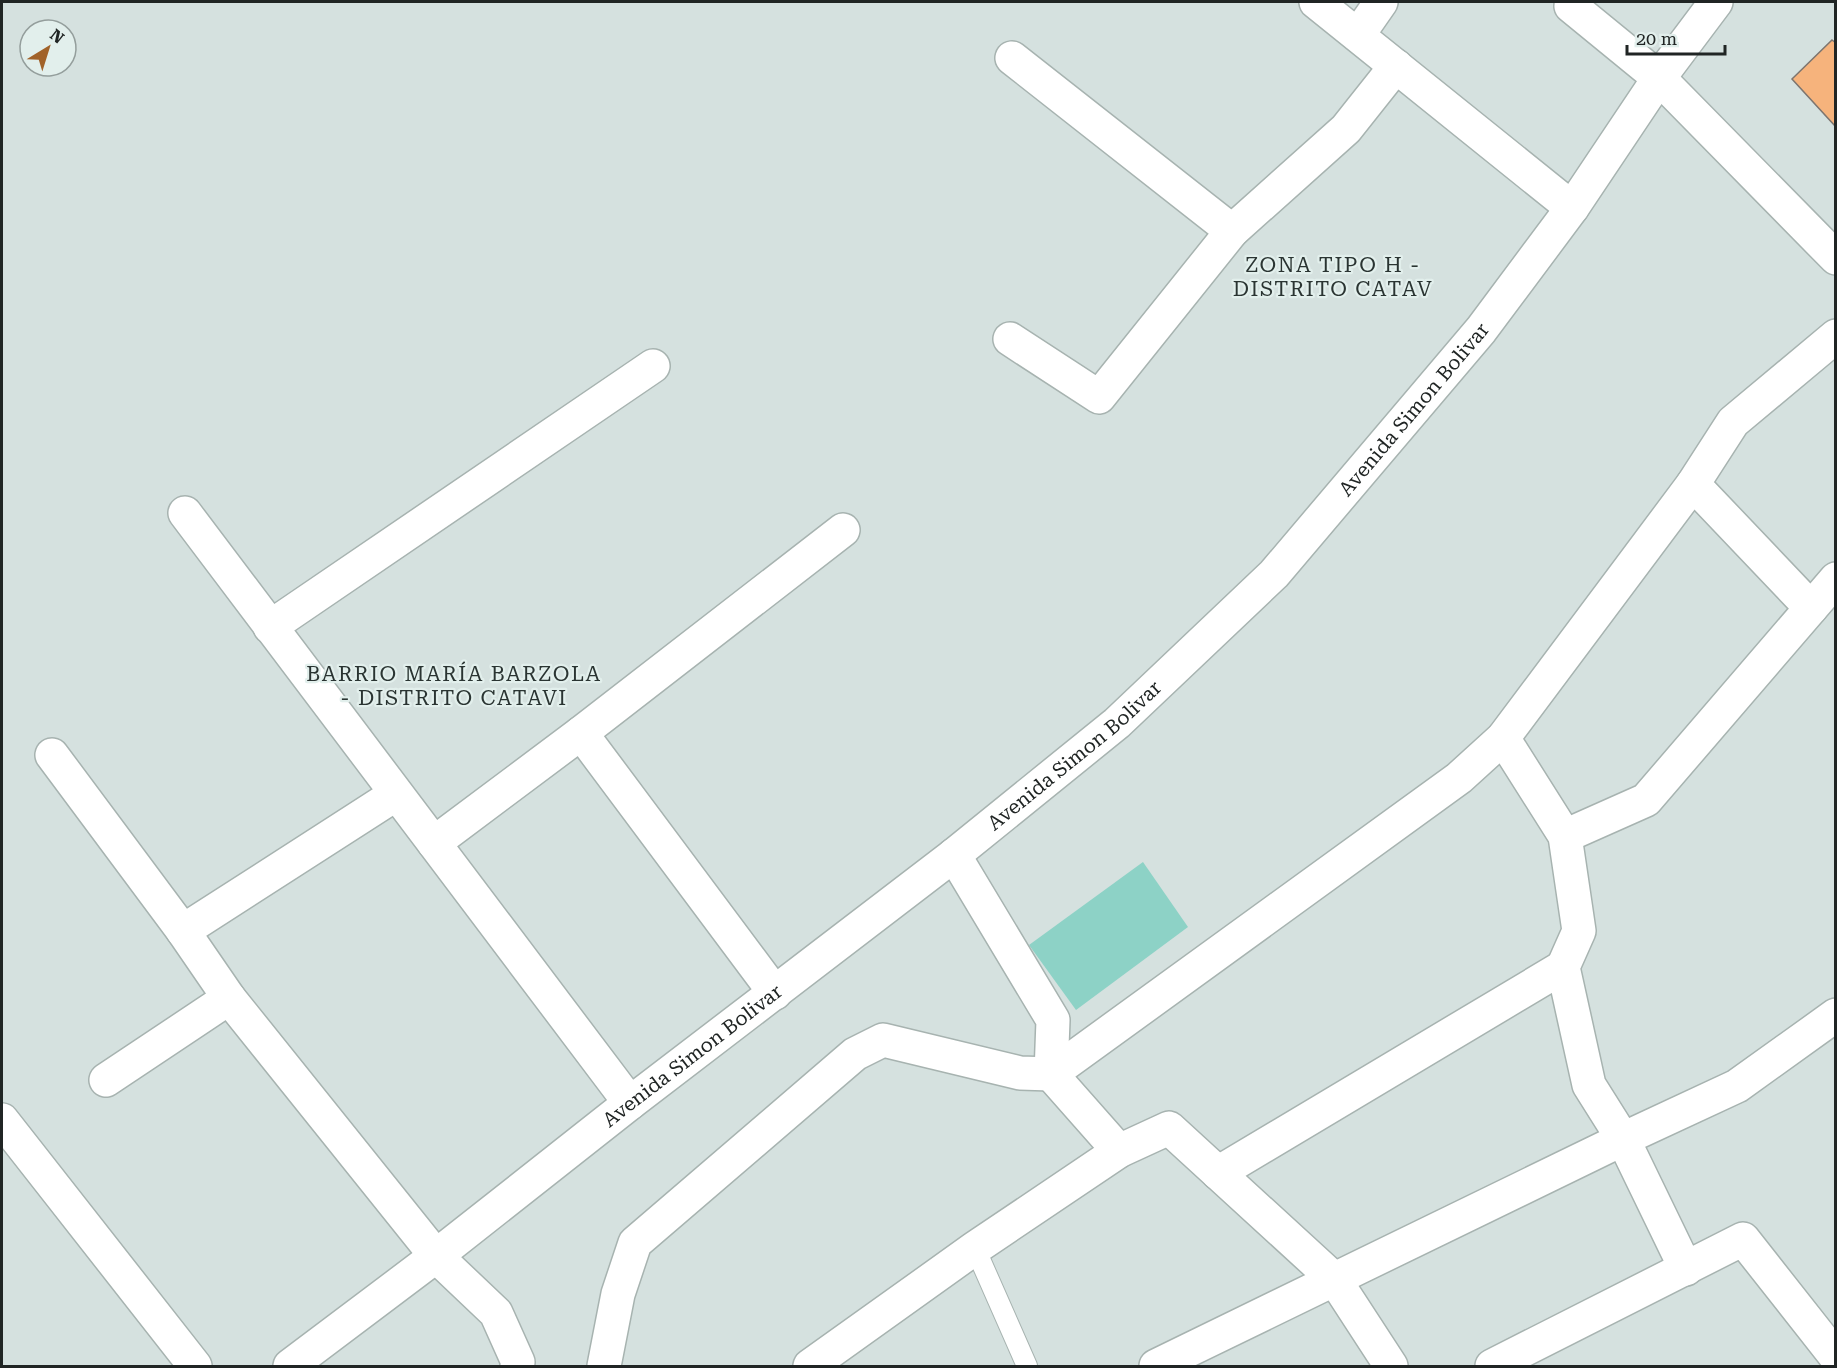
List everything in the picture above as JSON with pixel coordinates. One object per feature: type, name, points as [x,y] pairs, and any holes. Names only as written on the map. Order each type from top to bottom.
[{"type":"street","points":[[1316,2],[1572,208]]},
{"type":"street","points":[[1358,35],[1381,2]]},
{"type":"street","points":[[1573,2],[1571,6],[1659,78],[1836,258]]},
{"type":"street","name":"Avenida Simon Bolivar","points":[[290,1366],[436,1256],[630,1103],[954,855],[1117,723],[1274,574],[1481,330],[1572,208],[1659,78],[1716,2]]},
{"type":"street","points":[[1012,58],[1232,231]]},
{"type":"street","points":[[1010,339],[1099,397],[1232,231],[1346,129],[1395,66]]},
{"type":"street","points":[[604,1366],[618,1294],[635,1244],[855,1054],[883,1040],[1020,1073],[1051,1074],[1459,778],[1503,738],[1693,484],[1733,422],[1836,336]]},
{"type":"street","points":[[270,627],[653,366]]},
{"type":"street","points":[[1693,484],[1811,609]]},
{"type":"street","points":[[185,513],[630,1103]]},
{"type":"street","points":[[434,843],[581,733],[843,530]]},
{"type":"street","points":[[1565,836],[1646,800],[1836,579]]},
{"type":"street","points":[[581,733],[775,993]]},
{"type":"street","points":[[1218,1173],[1563,967],[1579,931],[1565,836],[1503,738]]},
{"type":"street","points":[[52,755],[229,998],[436,1256],[496,1313],[518,1362],[517,1366]]},
{"type":"street","points":[[183,932],[396,794]]},
{"type":"street","points":[[954,855],[1053,1020],[1051,1074],[1119,1151]]},
{"type":"street","points":[[1563,967],[1589,1085],[1623,1139],[1686,1269]]},
{"type":"street","points":[[106,1080],[229,998]]},
{"type":"street","points":[[1156,1366],[1737,1086],[1836,1015]]},
{"type":"street","points":[[2,1120],[195,1366]]},
{"type":"street","points":[[810,1366],[841,1357],[975,1248],[1119,1151],[1169,1128],[1335,1280],[1391,1366]]},
{"type":"street","points":[[1492,1366],[1743,1239],[1836,1357]]},
{"type":"lane","points":[[975,1248],[1027,1366]]},
{"type":"green space","points":[[1143,862],[1188,927],[1076,1010],[1029,945]]},
{"type":"building","points":[[1832,40],[1836,43],[1836,127],[1792,79]]},
{"type":"district","name":"ZONA TIPO H - DISTRITO CATAV","points":[[1333,277]]},
{"type":"district","name":"BARRIO MARÍA BARZOLA - DISTRITO CATAVI","points":[[454,686]]}]
